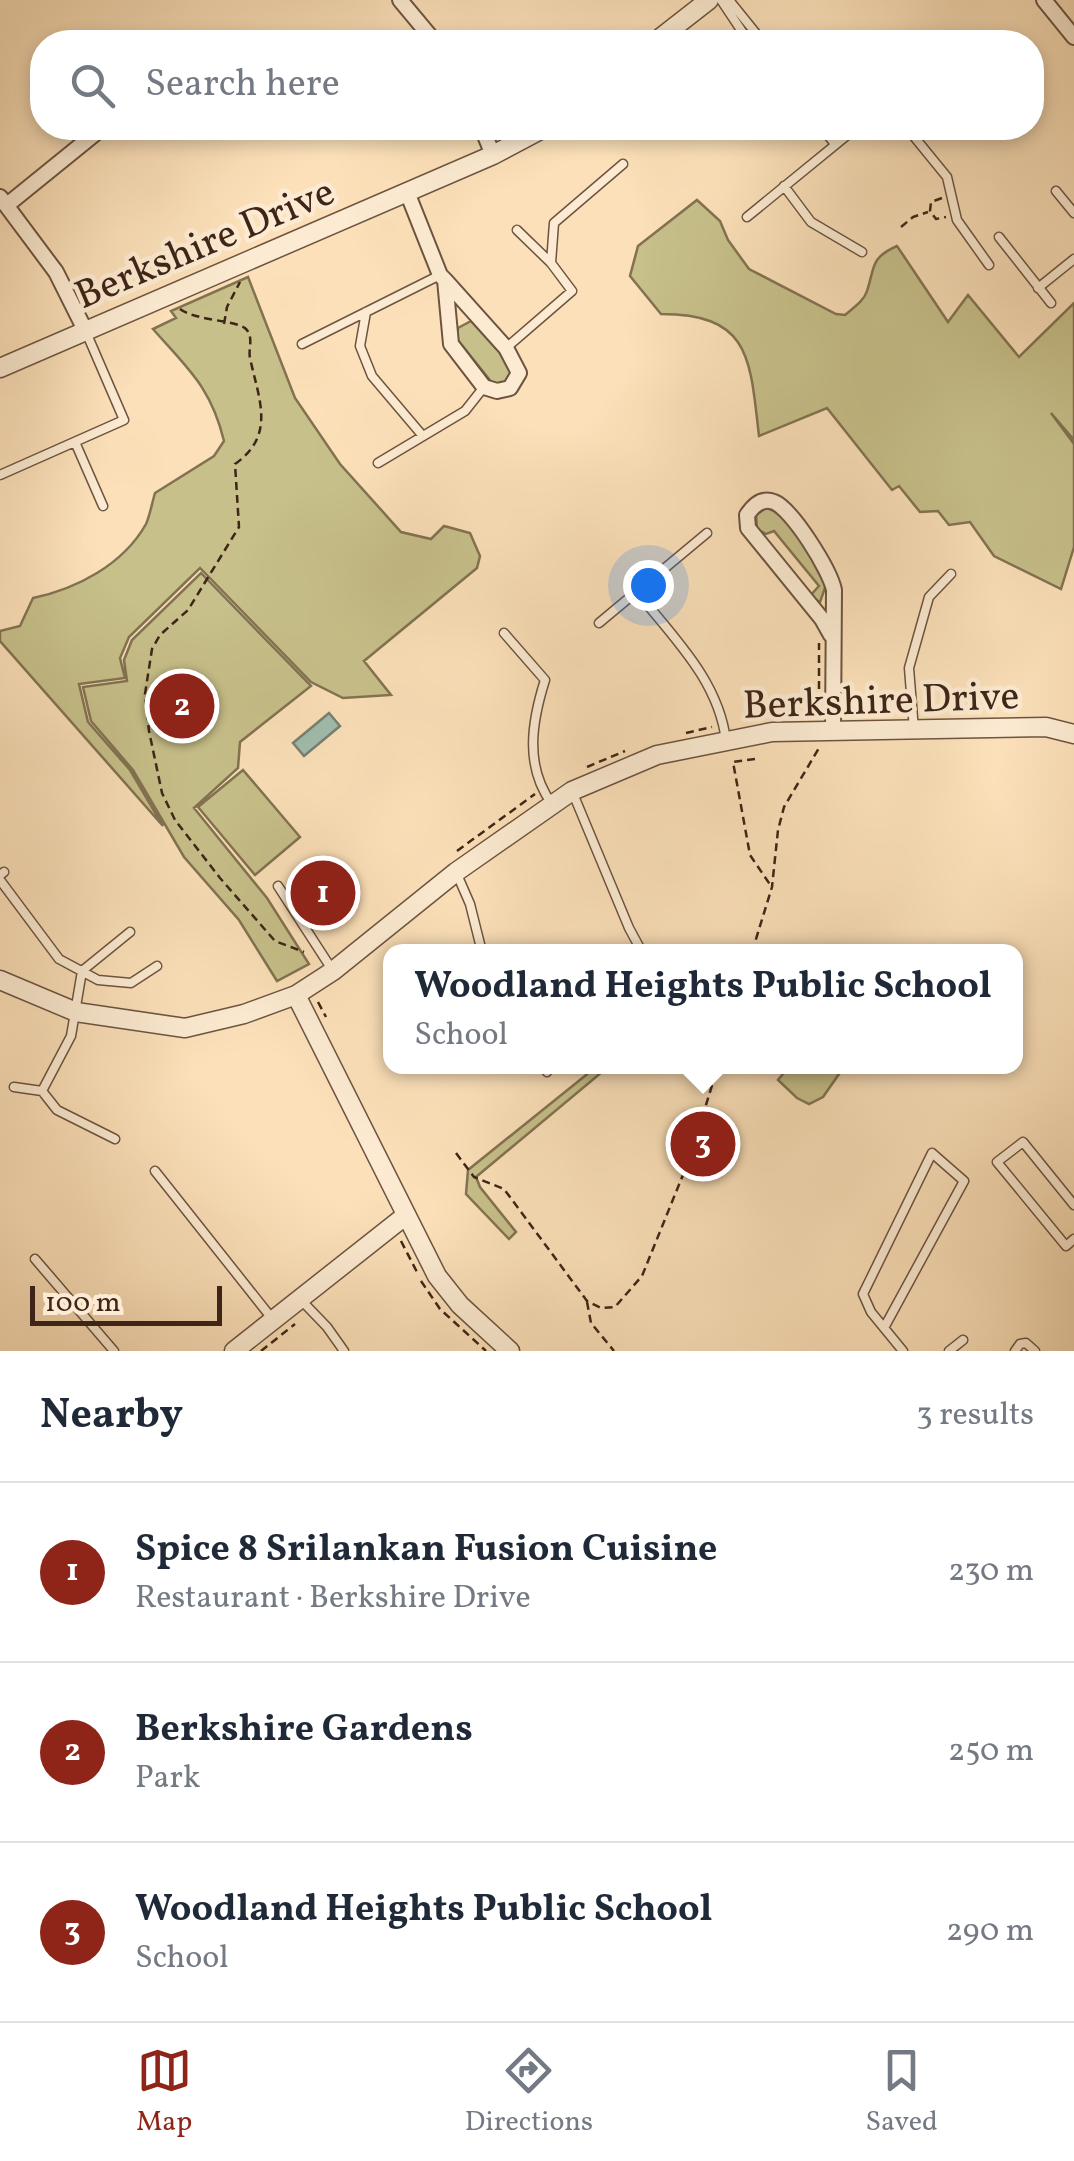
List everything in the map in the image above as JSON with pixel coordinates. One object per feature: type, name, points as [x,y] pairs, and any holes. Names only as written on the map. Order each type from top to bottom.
[{"type":"street","points":[[400,0],[425,30]]},
{"type":"street","points":[[1044,0],[1074,36]]},
{"type":"street","points":[[670,30],[701,2]]},
{"type":"street","points":[[86,140],[4,201],[56,272],[86,332]]},
{"type":"street","points":[[487,140],[493,155]]},
{"type":"street","name":"Berkshire Drive","points":[[0,368],[521,140]]},
{"type":"street","points":[[407,192],[442,278],[451,344],[484,386],[497,392],[510,388],[519,373],[506,348],[442,278]]},
{"type":"street","points":[[825,634],[834,590],[825,563],[780,506],[767,500],[758,503],[747,515],[748,528],[822,619],[832,730]]},
{"type":"street","name":"Berkshire Drive","points":[[0,980],[76,1012],[184,1028],[244,1014],[296,995],[333,971],[547,797],[572,791],[656,755],[772,732],[1046,727],[1074,734]]},
{"type":"street","points":[[296,995],[436,1276],[460,1306],[510,1351]]},
{"type":"street","points":[[234,1351],[274,1321],[306,1306],[405,1216]]},
{"type":"lane","points":[[721,0],[741,30]]},
{"type":"lane","points":[[729,0],[753,30]]},
{"type":"lane","points":[[832,140],[835,144]]},
{"type":"lane","points":[[746,216],[840,140]]},
{"type":"lane","points":[[917,140],[947,177],[957,220],[989,265]]},
{"type":"lane","points":[[551,263],[554,223],[623,164]]},
{"type":"lane","points":[[784,186],[811,222],[862,252]]},
{"type":"lane","points":[[1056,191],[1074,213]]},
{"type":"lane","points":[[506,348],[572,290],[517,230]]},
{"type":"lane","points":[[999,237],[1051,304]]},
{"type":"lane","points":[[1038,288],[1074,258]]},
{"type":"lane","points":[[302,344],[442,278]]},
{"type":"lane","points":[[366,312],[360,346],[372,376],[422,435]]},
{"type":"lane","points":[[0,475],[124,420],[86,332]]},
{"type":"lane","points":[[378,463],[465,411],[484,386]]},
{"type":"lane","points":[[75,442],[103,506]]},
{"type":"lane","points":[[599,623],[707,533]]},
{"type":"lane","points":[[914,730],[910,668],[929,597],[952,574]]},
{"type":"lane","points":[[637,592],[706,681],[717,701],[726,741]]},
{"type":"lane","points":[[504,633],[545,680],[533,719],[536,774],[547,797]]},
{"type":"lane","points":[[572,791],[638,944]]},
{"type":"lane","points":[[456,872],[470,904],[480,944]]},
{"type":"lane","points":[[1,875],[59,958],[98,980],[131,984],[157,966]]},
{"type":"lane","points":[[278,886],[333,971]]},
{"type":"lane","points":[[42,1091],[71,1036],[82,971],[130,932]]},
{"type":"lane","points":[[14,1086],[42,1091],[56,1110],[115,1139]]},
{"type":"lane","points":[[1072,1199],[1023,1142],[997,1162],[1066,1246],[1074,1239]]},
{"type":"lane","points":[[884,1328],[964,1181],[932,1152],[862,1294],[884,1328],[904,1351]]},
{"type":"lane","points":[[155,1171],[274,1321]]},
{"type":"lane","points":[[34,1258],[114,1351]]},
{"type":"lane","points":[[306,1306],[327,1326],[344,1351]]},
{"type":"lane","points":[[949,1351],[963,1340]]},
{"type":"lane","points":[[1015,1351],[1026,1343],[1035,1351]]},
{"type":"path","points":[[945,198],[932,201],[930,211],[936,219],[948,216]]},
{"type":"path","points":[[901,228],[913,217],[930,211]]},
{"type":"path","points":[[224,324],[227,307],[241,281]]},
{"type":"path","points":[[178,308],[186,314],[246,329],[264,421],[251,452],[235,464],[239,527],[193,602],[160,635],[152,649],[145,694],[162,793],[176,820],[275,942],[304,952]]},
{"type":"path","points":[[818,716],[825,634]]},
{"type":"path","points":[[754,944],[772,888],[784,806],[820,746]]},
{"type":"path","points":[[756,759],[734,762],[750,855],[772,888]]},
{"type":"path","points":[[457,851],[547,797]]},
{"type":"path","points":[[317,999],[329,1025]]},
{"type":"path","points":[[456,1153],[474,1177],[504,1189],[588,1301],[602,1308],[615,1306],[642,1276],[689,1160],[716,1074]]},
{"type":"path","points":[[400,1238],[423,1285],[440,1309],[486,1351]]},
{"type":"path","points":[[588,1301],[590,1323],[614,1351]]},
{"type":"path","points":[[261,1351],[306,1306]]},
{"type":"shaded area","points":[[697,200],[720,221],[749,269],[836,314],[845,315],[861,301],[878,259],[897,246],[948,322],[968,295],[1019,357],[1074,303],[1074,440],[1051,413],[1074,444],[1074,547],[1061,589],[994,556],[970,522],[949,525],[938,511],[920,512],[899,486],[892,490],[827,408],[759,436],[748,364],[729,332],[713,322],[691,316],[661,314],[630,276],[638,246]]},
{"type":"shaded area","points":[[248,277],[295,398],[340,464],[401,532],[431,539],[444,526],[470,533],[480,556],[477,568],[364,661],[391,695],[343,698],[311,682],[200,568],[129,637],[120,658],[125,678],[79,684],[88,722],[130,770],[163,826],[0,641],[0,631],[20,626],[33,598],[82,581],[125,552],[146,524],[155,493],[214,456],[224,441],[212,406],[197,380],[153,329],[176,318],[171,311]]},
{"type":"shaded area","points":[[471,321],[509,363],[513,375],[502,385],[493,384],[457,339],[458,328]]},
{"type":"shaded area","points":[[766,508],[784,519],[809,552],[826,585],[820,602],[809,597],[819,586],[774,531],[766,534],[757,529],[756,515]]},
{"type":"shaded area","points":[[201,573],[311,686],[240,742],[238,768],[194,808],[267,898],[309,964],[277,981],[239,920],[184,857],[133,770],[91,721],[83,687],[127,681],[124,660],[132,640]]},
{"type":"shaded area","points":[[329,713],[340,726],[304,756],[293,743]]},
{"type":"shaded area","points":[[243,770],[300,837],[255,875],[198,807]]},
{"type":"shaded area","points":[[587,1074],[600,1074],[476,1177],[516,1232],[509,1239],[466,1194],[468,1170]]},
{"type":"shaded area","points":[[783,1074],[839,1074],[823,1097],[809,1104],[778,1080]]},
{"type":"place","name":"Berkshire Gardens","points":[[182,706]]},
{"type":"place","name":"Spice 8 Srilankan Fusion Cuisine","points":[[323,893]]},
{"type":"place","name":"Woodland Heights Public School","points":[[703,1144]]}]
